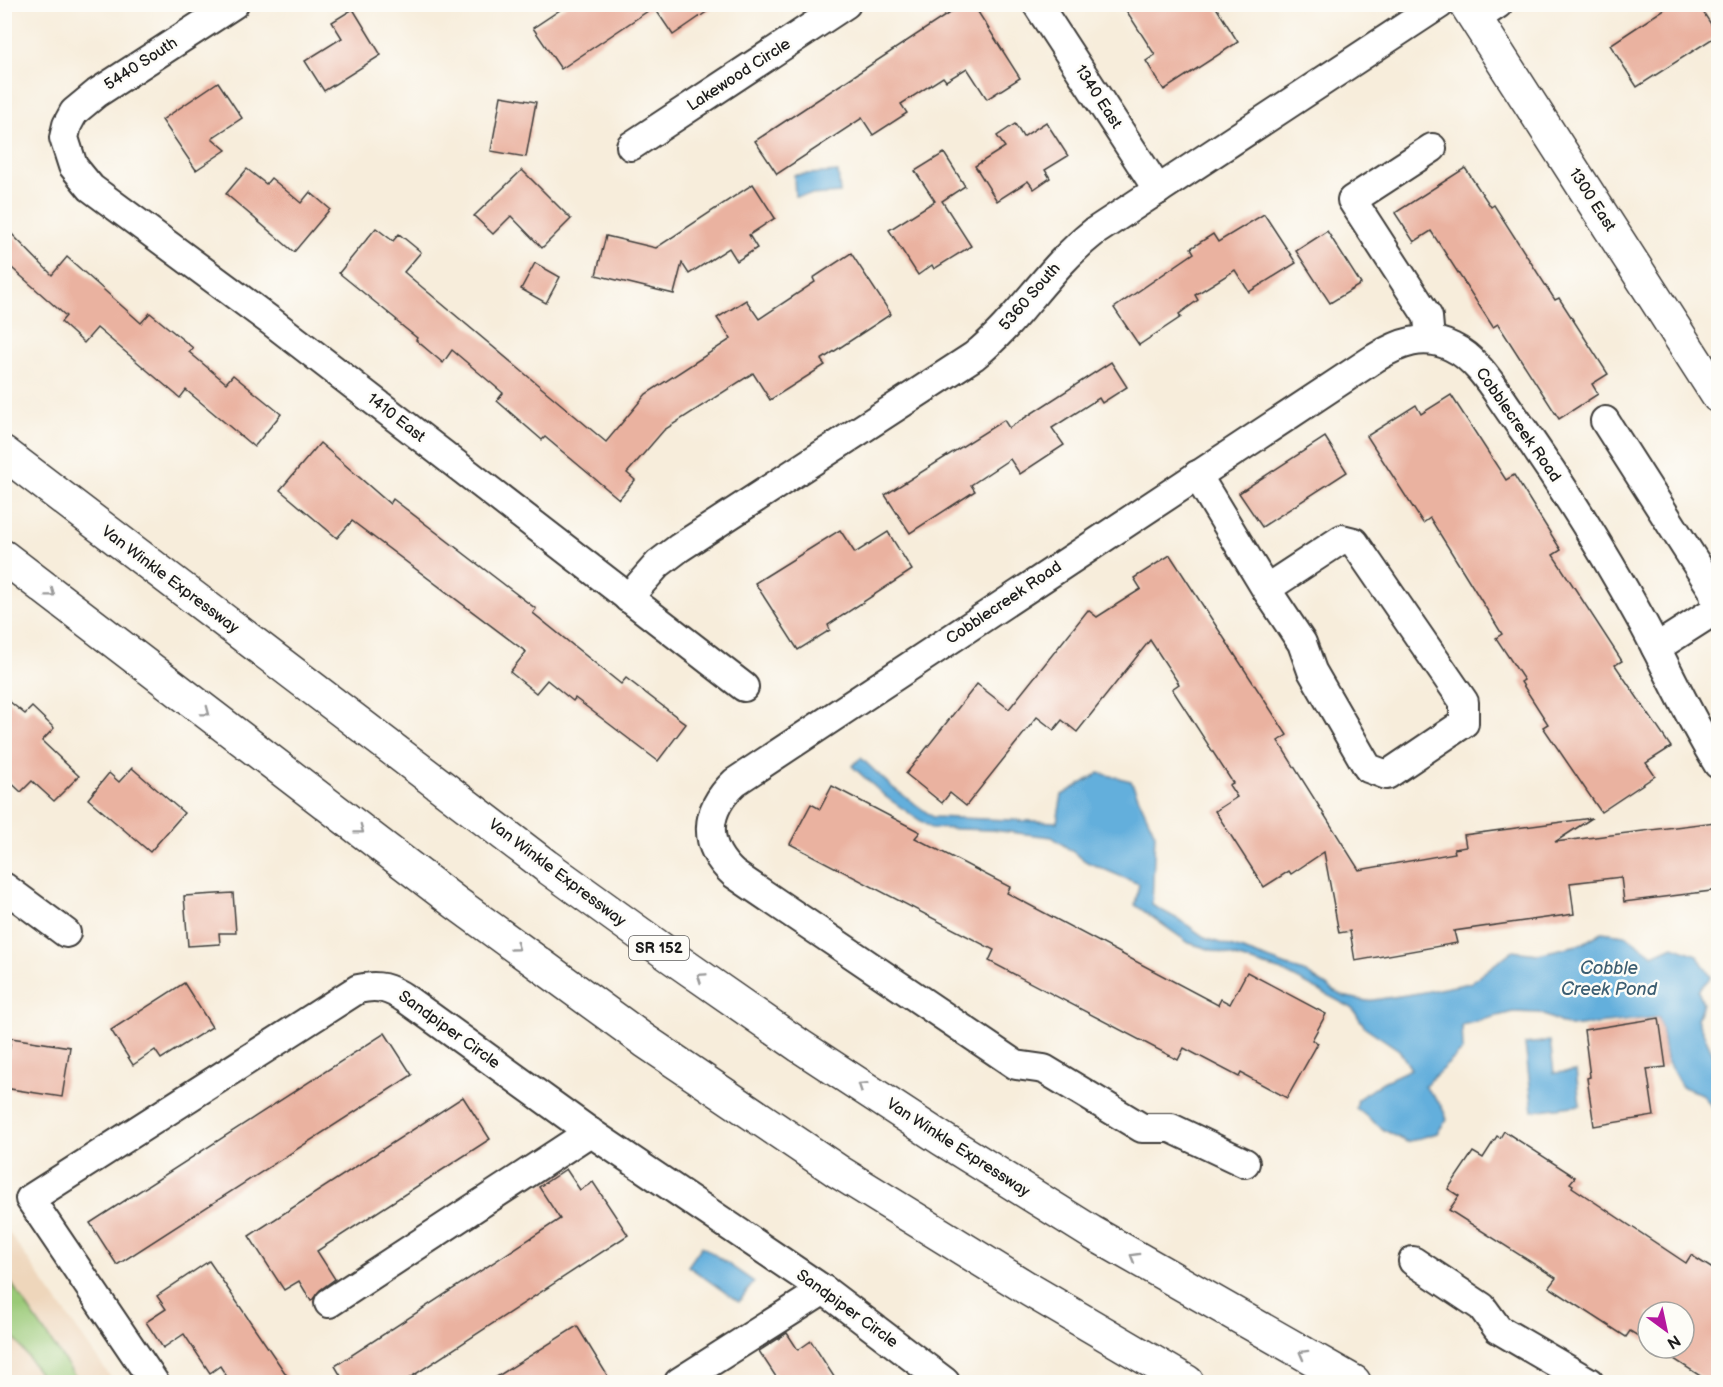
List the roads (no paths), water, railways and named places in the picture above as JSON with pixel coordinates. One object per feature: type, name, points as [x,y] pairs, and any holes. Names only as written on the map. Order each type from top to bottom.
[{"type":"main road","name":"1300 East","points":[[1480,9],[1719,396]]},
{"type":"main road","name":"Van Winkle Expressway","points":[[4,453],[536,859],[682,964],[867,1089],[1082,1226],[1354,1383]]},
{"type":"main road","points":[[4,557],[456,903],[645,1041],[839,1172],[1186,1383]]},
{"type":"street","name":"5440 South","points":[[64,138],[67,125],[74,112],[85,102],[234,4]]},
{"type":"street","name":"Lakewood Circle","points":[[631,146],[846,4]]},
{"type":"street","name":"1340 East","points":[[1037,4],[1158,190]]},
{"type":"street","name":"5360 South","points":[[628,598],[654,568],[674,551],[974,356],[1000,333],[1068,254],[1094,232],[1440,4]]},
{"type":"street","name":"1410 East","points":[[64,138],[73,166],[92,188],[272,322],[744,687]]},
{"type":"street","points":[[1430,340],[1428,317],[1352,200],[1432,148]]},
{"type":"street","name":"Cobblecreek Road","points":[[1245,1163],[1171,1128],[1142,1128],[1044,1069],[1016,1065],[734,874],[725,867],[714,850],[710,830],[718,801],[735,782],[1392,348],[1411,341],[1430,340],[1453,347],[1473,362],[1539,452],[1590,531],[1719,764]]},
{"type":"street","points":[[1605,421],[1713,590],[1718,611],[1656,648]]},
{"type":"street","points":[[1197,475],[1266,589],[1302,643],[1312,671],[1368,768],[1387,775],[1464,723],[1464,702],[1354,542],[1342,539],[1266,589]]},
{"type":"street","points":[[4,887],[66,933]]},
{"type":"street","name":"Sandpiper Circle","points":[[154,1383],[30,1199],[358,989],[372,986],[384,987],[396,992],[590,1132],[824,1290],[945,1383]]},
{"type":"street","points":[[328,1303],[590,1132]]},
{"type":"street","points":[[1413,1261],[1482,1307],[1498,1329],[1589,1383]]},
{"type":"street","points":[[679,1383],[824,1290]]},
{"type":"water","points":[[838,172],[840,193],[795,196],[794,175]]},
{"type":"water","name":"Cobble Creek Pond","points":[[861,758],[892,787],[933,817],[1057,822],[1062,795],[1099,773],[1131,781],[1155,834],[1152,905],[1183,922],[1207,939],[1306,973],[1342,996],[1367,1001],[1470,983],[1512,951],[1538,954],[1582,944],[1602,932],[1625,935],[1653,955],[1673,946],[1697,955],[1711,977],[1698,991],[1703,1003],[1697,1019],[1714,1056],[1716,1074],[1713,1098],[1718,1105],[1718,1115],[1702,1094],[1682,1087],[1666,1059],[1659,1017],[1570,1027],[1540,1013],[1513,1012],[1462,1025],[1463,1050],[1424,1086],[1441,1105],[1447,1119],[1437,1133],[1407,1142],[1384,1130],[1356,1108],[1358,1099],[1383,1082],[1411,1069],[1399,1050],[1365,1027],[1352,1008],[1282,971],[1189,943],[1135,905],[1139,884],[1087,862],[1052,837],[991,830],[931,828],[886,797],[852,766]]},
{"type":"water","points":[[1550,1041],[1554,1073],[1576,1071],[1580,1105],[1533,1111],[1525,1044]]},
{"type":"water","points":[[702,1246],[754,1282],[739,1302],[688,1266]]}]
